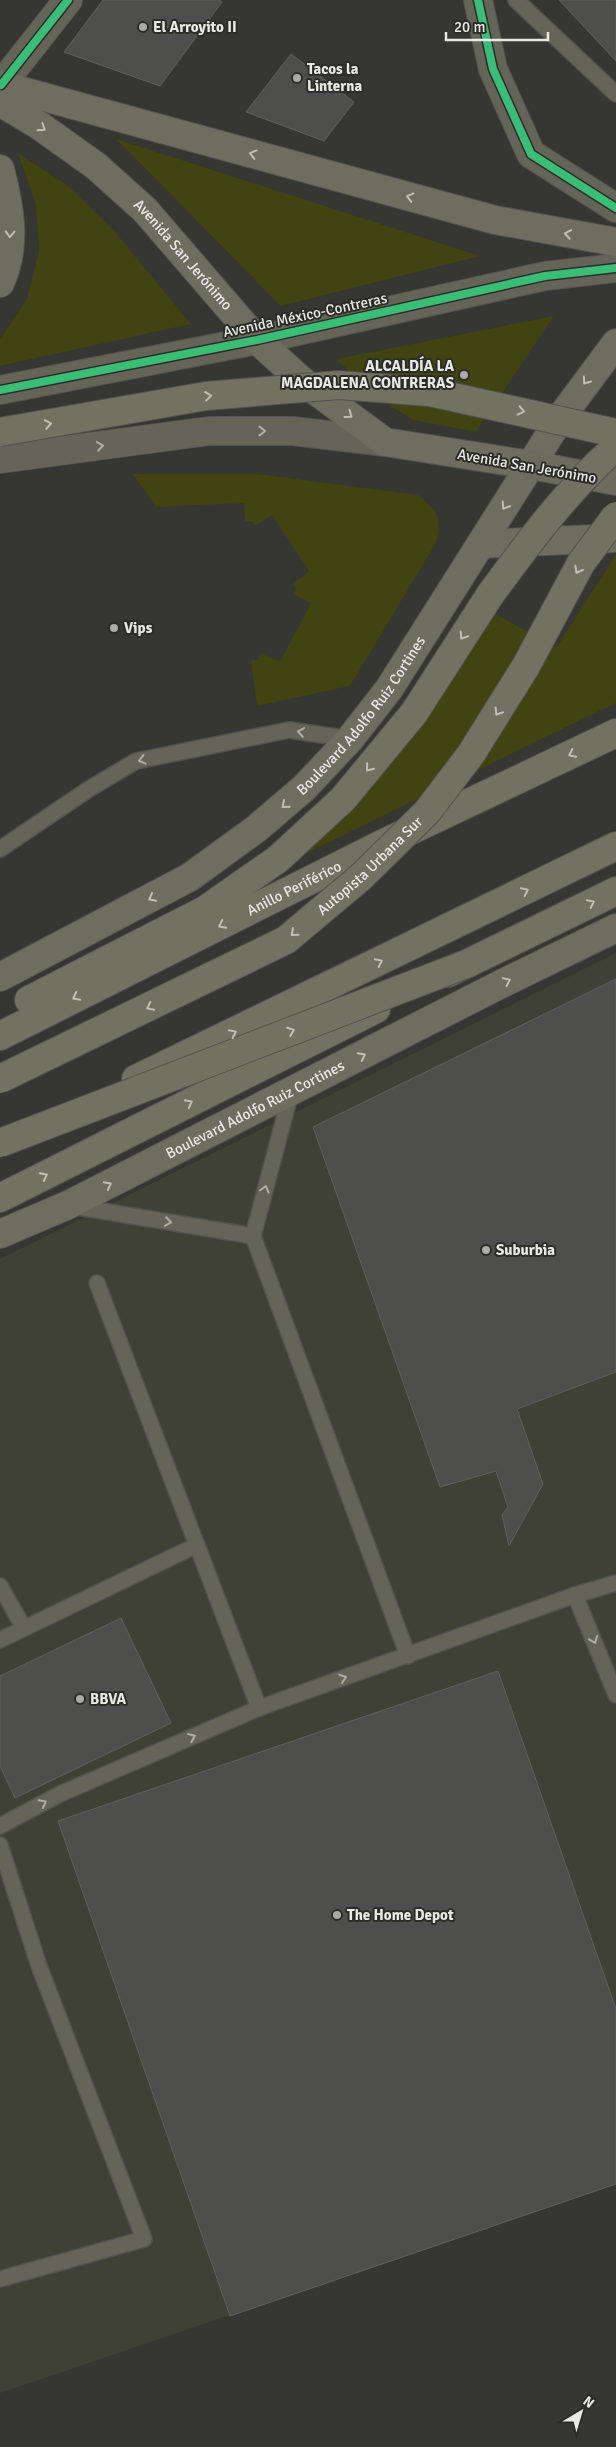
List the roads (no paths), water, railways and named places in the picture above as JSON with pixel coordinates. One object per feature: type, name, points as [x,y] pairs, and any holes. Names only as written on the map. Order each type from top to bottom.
[{"type":"highway","points":[[0,432],[206,396],[340,385],[430,392],[616,433]]},
{"type":"highway","points":[[0,1015],[205,910],[278,859],[343,799],[414,713],[490,595],[542,525],[598,463],[616,447]]},
{"type":"highway","name":"Autopista Urbana Sur","points":[[0,1079],[286,940],[360,877],[427,812],[471,754],[526,666],[581,564],[616,516]]},
{"type":"highway","name":"Anillo Periférico","points":[[0,1036],[380,846],[616,732]]},
{"type":"highway","points":[[0,1144],[616,846]]},
{"type":"highway","points":[[0,1198],[616,891]]},
{"type":"highway","points":[[0,1144],[469,963]]},
{"type":"main road","points":[[0,91],[495,220],[616,242]]},
{"type":"main road","name":"Avenida San Jerónimo","points":[[0,91],[40,126],[96,166],[145,210],[258,340],[301,380],[385,442],[531,465],[616,481]]},
{"type":"main road","points":[[0,169],[7,194],[12,234],[4,273],[0,283]]},
{"type":"main road","name":"Boulevard Adolfo Ruiz Cortines","points":[[0,977],[190,877],[256,829],[304,788],[350,738],[389,688],[561,416],[616,343]]},
{"type":"main road","points":[[481,544],[616,538]]},
{"type":"main road","name":"Boulevard Adolfo Ruiz Cortines","points":[[0,1234],[68,1205],[501,984],[616,928]]},
{"type":"street","points":[[0,91],[68,0]]},
{"type":"street","points":[[478,0],[493,69],[531,154],[616,208]]},
{"type":"street","name":"Avenida México-Contreras","points":[[0,390],[258,340],[545,276],[616,268]]},
{"type":"street","points":[[0,459],[209,431],[294,431],[385,442]]},
{"type":"lane","points":[[516,0],[616,94]]},
{"type":"lane","points":[[0,849],[89,789],[136,761],[289,730],[350,738]]},
{"type":"lane","points":[[291,1092],[253,1236],[408,1656]]},
{"type":"lane","points":[[68,1205],[253,1236]]},
{"type":"lane","points":[[97,1283],[259,1708]]},
{"type":"lane","points":[[0,1640],[197,1545]]},
{"type":"lane","points":[[0,1826],[60,1794],[259,1708],[575,1595],[616,1584]]},
{"type":"lane","points":[[0,1586],[24,1628]]},
{"type":"lane","points":[[575,1595],[616,1695]]},
{"type":"lane","points":[[0,1845],[6,1885],[144,2239],[0,2278]]},
{"type":"place","name":"El Arroyito II","points":[[143,27]]},
{"type":"place","name":"Tacos la Linterna","points":[[297,78]]},
{"type":"place","name":"ALCALDÍA LA MAGDALENA CONTRERAS","points":[[464,375]]},
{"type":"place","name":"Vips","points":[[114,628]]},
{"type":"place","name":"Suburbia","points":[[486,1250]]},
{"type":"place","name":"BBVA","points":[[80,1699]]},
{"type":"place","name":"The Home Depot","points":[[337,1915]]}]
